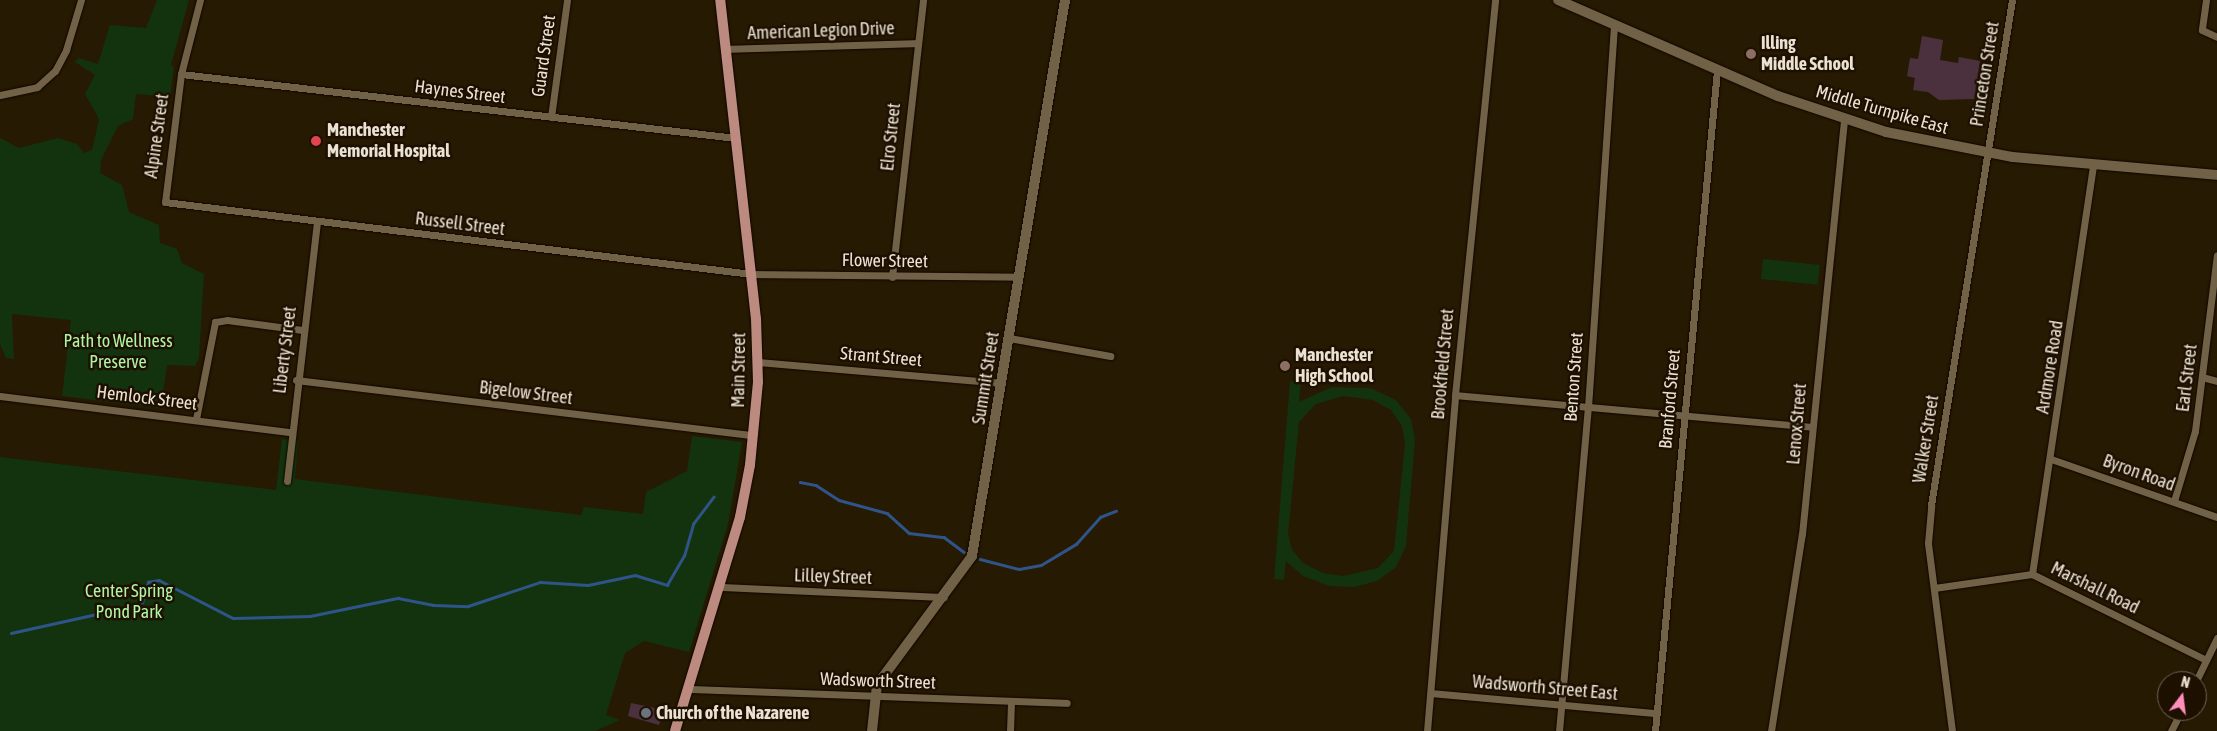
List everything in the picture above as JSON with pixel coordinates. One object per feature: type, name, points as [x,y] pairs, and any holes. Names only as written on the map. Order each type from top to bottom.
[{"type":"main road","name":"Main Street","points":[[675,731],[720,587],[742,508],[753,436],[758,362],[751,274],[720,0]]},
{"type":"street","points":[[0,95],[37,87],[55,71],[66,50],[81,0]]},
{"type":"street","name":"Alpine Street","points":[[165,202],[181,74],[200,0]]},
{"type":"street","name":"Guard Street","points":[[551,117],[567,0]]},
{"type":"street","name":"Elro Street","points":[[892,277],[923,0]]},
{"type":"street","name":"Summit Street","points":[[872,731],[873,695],[877,685],[945,597],[973,553],[1065,0]]},
{"type":"street","name":"Brookfield Street","points":[[1427,731],[1455,395],[1494,0]]},
{"type":"street","name":"Middle Turnpike East","points":[[1558,0],[1717,70],[1844,120],[1925,142],[1988,153],[2217,175]]},
{"type":"street","name":"Princeton Street","points":[[1988,153],[2012,0]]},
{"type":"street","points":[[2206,0],[2202,30],[2217,37]]},
{"type":"street","name":"Benton Street","points":[[1559,731],[1588,407],[1614,25]]},
{"type":"street","name":"American Legion Drive","points":[[726,49],[917,43]]},
{"type":"street","name":"Branford Street","points":[[1655,731],[1683,416],[1717,70]]},
{"type":"street","name":"Haynes Street","points":[[181,74],[736,138]]},
{"type":"street","name":"Lenox Street","points":[[1772,731],[1802,534],[1844,120]]},
{"type":"street","name":"Walker Street","points":[[1952,731],[1928,543],[1931,505],[1988,153]]},
{"type":"street","name":"Ardmore Road","points":[[2032,574],[2051,459],[2093,164]]},
{"type":"street","name":"Russell Street","points":[[165,202],[751,274]]},
{"type":"street","name":"Liberty Street","points":[[287,482],[296,380],[317,222]]},
{"type":"street","name":"Earl Street","points":[[2174,501],[2192,448],[2217,255]]},
{"type":"street","name":"Flower Street","points":[[751,274],[1019,277]]},
{"type":"street","points":[[196,419],[214,322],[227,320],[302,330]]},
{"type":"street","points":[[1009,338],[1110,356]]},
{"type":"street","name":"Strant Street","points":[[758,362],[1002,383]]},
{"type":"street","points":[[2202,377],[2217,381]]},
{"type":"street","name":"Bigelow Street","points":[[296,380],[753,436]]},
{"type":"street","points":[[1455,395],[1812,427]]},
{"type":"street","name":"Hemlock Street","points":[[0,396],[291,432]]},
{"type":"street","name":"Byron Road","points":[[2051,459],[2217,516]]},
{"type":"street","name":"Marshall Road","points":[[1934,588],[2032,574],[2206,660]]},
{"type":"street","name":"Lilley Street","points":[[720,587],[945,597]]},
{"type":"street","points":[[2201,671],[2217,638]]},
{"type":"street","name":"Wadsworth Street","points":[[688,690],[1066,702]]},
{"type":"street","name":"Wadsworth Street East","points":[[1431,693],[1656,713]]},
{"type":"street","points":[[1010,731],[1011,701]]},
{"type":"green space","name":"Path to Wellness Preserve","points":[[157,0],[189,0],[171,65],[174,67],[170,97],[136,94],[133,119],[118,126],[101,160],[100,173],[122,185],[129,212],[159,225],[160,243],[177,249],[182,263],[204,274],[199,358],[195,366],[167,365],[161,408],[62,396],[71,320],[12,314],[14,359],[6,358],[0,344],[0,138],[19,148],[58,138],[77,144],[84,153],[92,150],[99,119],[85,94],[95,75],[75,62],[79,58],[98,64],[110,25],[146,28]]},
{"type":"green space","points":[[1763,259],[1820,265],[1818,285],[1761,279]]},
{"type":"green space","points":[[1290,381],[1301,382],[1299,402],[1332,387],[1370,388],[1396,400],[1411,419],[1415,440],[1406,546],[1396,567],[1377,581],[1354,587],[1330,586],[1303,576],[1286,561],[1284,580],[1274,579]],"holes":[[[1343,396],[1373,400],[1391,410],[1402,426],[1405,443],[1394,551],[1378,568],[1343,576],[1323,573],[1303,563],[1292,550],[1288,534],[1299,422],[1316,404]]]},
{"type":"green space","name":"Center Spring Pond Park","points":[[692,436],[742,442],[728,524],[689,652],[644,641],[625,653],[606,715],[620,720],[595,731],[0,731],[0,457],[276,490],[282,439],[298,441],[295,479],[581,515],[584,507],[643,514],[646,492],[687,471]]},
{"type":"building","points":[[1922,36],[1943,40],[1940,60],[1958,63],[1959,57],[1980,61],[1974,99],[1939,100],[1928,92],[1913,90],[1915,78],[1907,76],[1910,58],[1918,59]]},
{"type":"building","name":"Church of the Nazarene","points":[[631,703],[664,710],[659,725],[628,716]]},
{"type":"waterway","points":[[800,482],[816,485],[839,500],[887,513],[909,533],[944,537],[964,552]]},
{"type":"waterway","points":[[11,633],[137,605],[142,602],[148,582],[159,580],[233,618],[310,616],[398,598],[433,605],[468,606],[540,582],[588,585],[635,575],[667,585],[684,556],[693,524],[713,497]]},
{"type":"waterway","points":[[980,559],[1019,569],[1041,565],[1076,544],[1100,517],[1116,511]]},
{"type":"place","name":"Illing Middle School","points":[[1751,54]]},
{"type":"place","name":"Manchester Memorial Hospital","points":[[316,141]]},
{"type":"place","name":"Manchester High School","points":[[1285,366]]},
{"type":"place","name":"Church of the Nazarene","points":[[646,713]]}]
